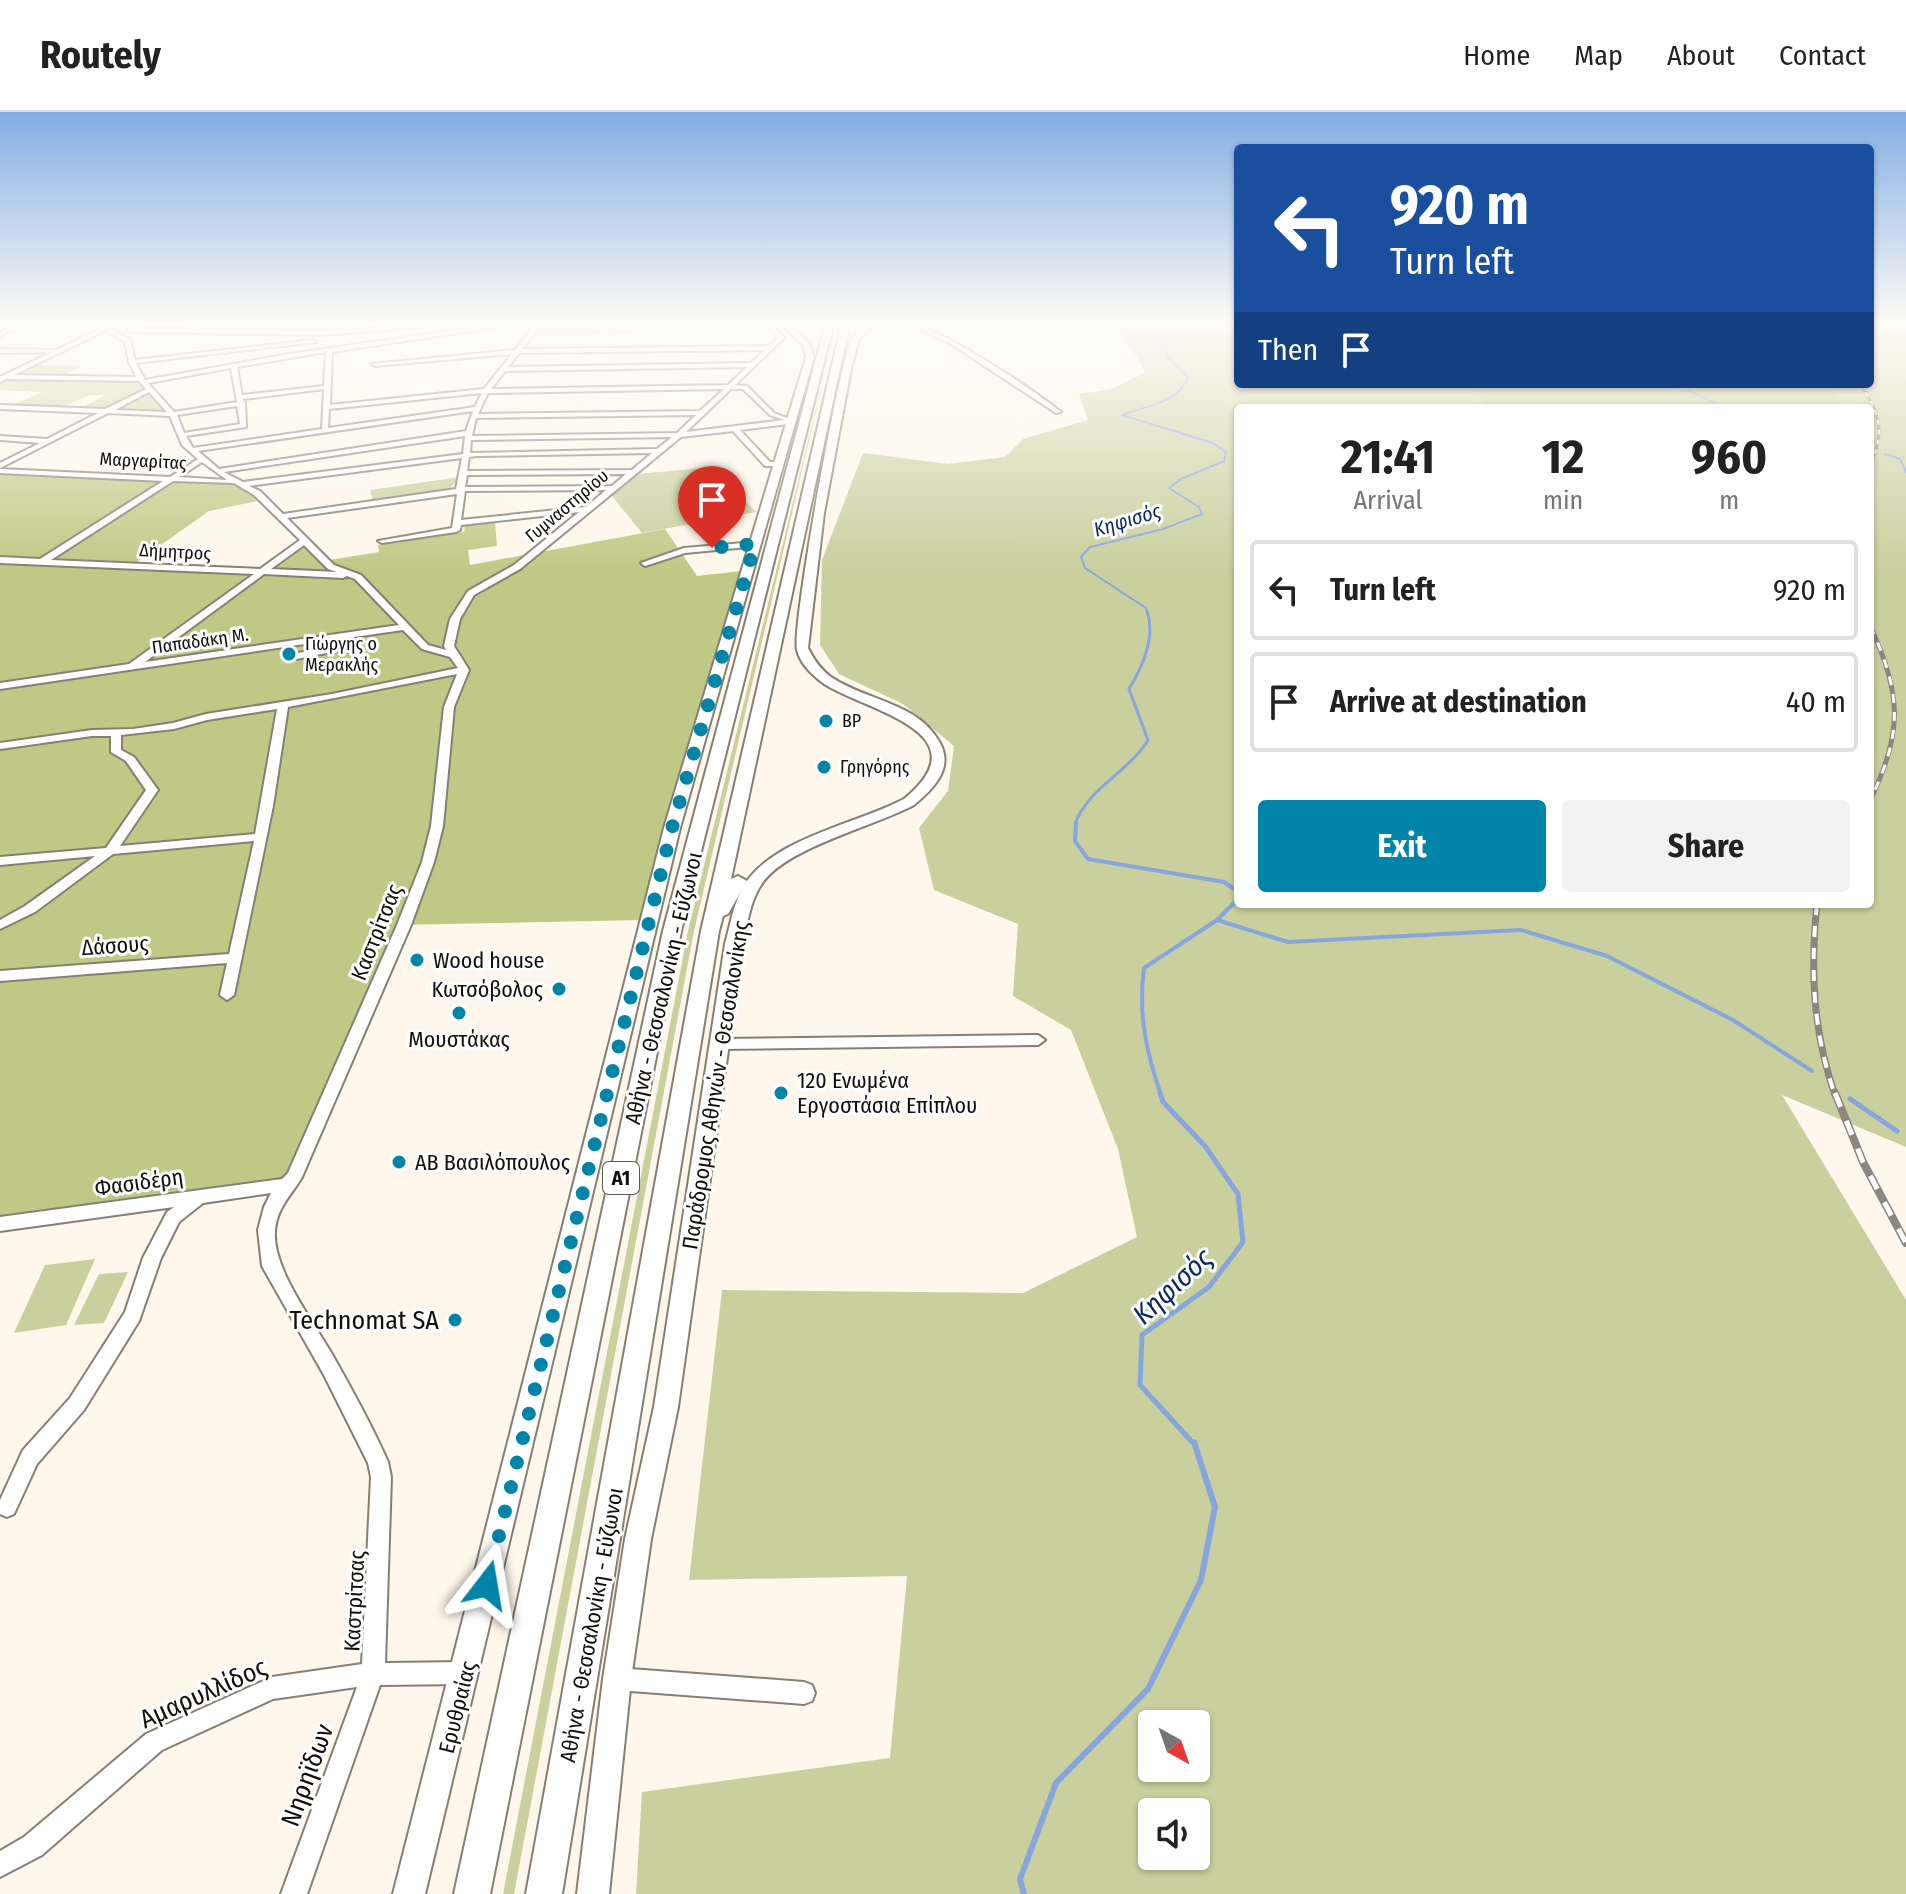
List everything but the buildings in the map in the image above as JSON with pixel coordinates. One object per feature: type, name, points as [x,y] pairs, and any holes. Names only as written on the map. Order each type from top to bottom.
[{"type":"highway","name":"Αθήνα - Θεσσαλονίκη - Εύζωνοι","points":[[472,1894],[672,931],[808,405]]},
{"type":"highway","name":"Αθήνα - Θεσσαλονίκη - Εύζωνοι","points":[[544,1894],[710,931],[827,405]]},
{"type":"highway","points":[[776,634],[785,669]]},
{"type":"highway","points":[[710,931],[738,881]]},
{"type":"main road","name":"Ερυθραίας","points":[[409,1894],[466,1673],[672,828],[796,405]]},
{"type":"main road","name":"Παράδρομος Αθηνών - Θεσσαλονίκης","points":[[593,1894],[617,1679],[638,1539],[666,1407],[734,944],[747,896],[754,883],[772,865],[797,848],[895,811],[918,796],[935,778],[937,768],[934,744],[918,725],[824,677],[808,662],[802,648],[819,513],[840,405]]},
{"type":"street","points":[[0,469],[115,405]]},
{"type":"street","points":[[0,746],[92,733],[174,726],[206,717],[464,670],[453,655],[425,647],[365,582],[331,567],[240,483],[217,471],[192,450],[164,405]]},
{"type":"street","points":[[0,407],[172,414],[216,405]]},
{"type":"street","points":[[182,435],[244,427],[242,405]]},
{"type":"street","points":[[325,430],[325,407],[344,405]]},
{"type":"street","points":[[457,526],[469,436],[478,405]]},
{"type":"street","name":"Γυμναστηρίου","points":[[453,655],[449,646],[455,619],[471,593],[517,567],[679,435],[709,405]]},
{"type":"street","points":[[763,405],[772,414],[792,421]]},
{"type":"street","points":[[1048,405],[1058,412]]},
{"type":"street","points":[[192,450],[325,430],[474,413],[700,413]]},
{"type":"street","points":[[217,471],[469,436],[679,435],[792,421]]},
{"type":"street","points":[[735,429],[768,464],[778,464]]},
{"type":"street","points":[[0,438],[48,441]]},
{"type":"street","name":"Μαργαρίτας","points":[[0,469],[240,483],[466,455],[656,451]]},
{"type":"street","points":[[42,562],[203,459]]},
{"type":"street","points":[[463,473],[632,472]]},
{"type":"street","points":[[279,517],[460,490],[613,488]]},
{"type":"street","points":[[382,541],[457,526],[587,509]]},
{"type":"street","points":[[133,667],[304,541]]},
{"type":"street","points":[[645,563],[684,551],[755,544]]},
{"type":"street","name":"Δήμητρος","points":[[0,560],[349,574]]},
{"type":"street","name":"Παπαδάκη Μ.","points":[[0,686],[404,627]]},
{"type":"street","points":[[296,656],[344,647],[342,637]]},
{"type":"street","name":"Καστρίτσας","points":[[373,1674],[381,1477],[378,1462],[331,1369],[268,1258],[266,1220],[285,1185],[294,1177],[428,862],[437,826],[449,707],[464,670]]},
{"type":"street","points":[[227,995],[260,837],[283,705]]},
{"type":"street","points":[[0,925],[30,909],[112,849],[152,790],[130,759],[116,752],[116,732]]},
{"type":"street","points":[[0,861],[260,837]]},
{"type":"street","name":"Δάσους","points":[[0,976],[234,958]]},
{"type":"street","points":[[719,1044],[1038,1040]]},
{"type":"street","name":"Φασιδέρη","points":[[0,1224],[285,1185]]},
{"type":"street","points":[[7,1507],[30,1457],[77,1404],[133,1315],[152,1258],[173,1217],[200,1196]]},
{"type":"street","name":"Αμαρυλλίδος","points":[[0,1865],[33,1846],[154,1742],[272,1688],[373,1674],[466,1673]]},
{"type":"street","name":"Νηρηϊδων","points":[[294,1894],[373,1674]]},
{"type":"street","points":[[617,1679],[804,1693]]},
{"type":"green space","points":[[13,405],[66,405],[59,408]]},
{"type":"green space","points":[[86,405],[161,405],[168,413],[79,409]]},
{"type":"green space","points":[[817,405],[694,931],[514,1894],[503,1894],[688,931]]},
{"type":"green space","points":[[1083,405],[1234,405],[1234,908],[1874,908],[1874,405],[1906,405],[1906,1147],[1782,1095],[1906,1300],[1906,1894],[636,1894],[642,1792],[890,1758],[907,1576],[689,1580],[722,1290],[1023,1293],[1137,1237],[1118,1149],[1071,1030],[1013,996],[1018,924],[934,890],[919,828],[948,791],[954,746],[903,704],[839,674],[820,645],[822,560],[863,453],[948,464],[1005,457],[1023,439],[1088,420]]},
{"type":"green space","points":[[713,467],[756,512],[642,533],[608,491],[627,475]]},
{"type":"green space","points":[[0,471],[236,482],[262,500],[209,511],[134,564],[259,572],[303,541],[323,561],[379,552],[378,545],[464,532],[465,524],[495,521],[497,546],[468,550],[470,565],[665,529],[697,576],[741,571],[702,697],[644,920],[397,925],[285,1177],[0,1217]]},
{"type":"green space","points":[[460,477],[451,487],[452,490],[373,501],[370,490]]},
{"type":"green space","points":[[95,1259],[66,1325],[14,1333],[45,1265]]},
{"type":"green space","points":[[128,1272],[104,1323],[74,1325],[99,1274]]},
{"type":"waterway","name":"Κηφισός","points":[[1148,613],[1146,608],[1085,568],[1081,557],[1090,547],[1163,529],[1202,514],[1199,507],[1169,488],[1181,479],[1224,461],[1226,452],[1213,443],[1122,415],[1153,405]]},
{"type":"waterway","points":[[1885,454],[1900,459],[1906,472]]},
{"type":"waterway","name":"Κηφισός","points":[[1075,824],[1089,800],[1130,762],[1148,740],[1129,689],[1147,651],[1150,631],[1147,611]]},
{"type":"waterway","name":"Κηφισός","points":[[1076,822],[1075,841],[1088,859],[1224,882],[1234,889]]},
{"type":"waterway","name":"Κηφισός","points":[[1217,920],[1234,903]]},
{"type":"waterway","name":"Κηφισός","points":[[1161,1095],[1145,1032],[1142,1001],[1144,968],[1217,920]]},
{"type":"waterway","points":[[1217,920],[1288,942],[1521,930],[1607,956],[1733,1020],[1812,1071]]},
{"type":"waterway","name":"Κηφισός","points":[[1160,1093],[1163,1102],[1205,1146],[1238,1194],[1243,1242],[1209,1287],[1142,1335],[1140,1385],[1194,1444]]},
{"type":"waterway","points":[[1850,1099],[1897,1131]]},
{"type":"waterway","name":"Κηφισός","points":[[1024,1894],[1020,1879],[1056,1783],[1148,1689],[1201,1580],[1215,1507],[1194,1442]]},
{"type":"railway","points":[[1874,408],[1879,432],[1874,455]]},
{"type":"railway","points":[[1874,635],[1888,672],[1894,713],[1888,754],[1874,791]]},
{"type":"railway","points":[[1817,908],[1815,1001],[1822,1048],[1835,1095]]},
{"type":"railway","points":[[1835,1093],[1863,1162],[1906,1243]]},
{"type":"place","name":"Γιώργης ο Μερακλής","points":[[289,654]]},
{"type":"place","name":"BP","points":[[826,721]]},
{"type":"place","name":"Γρηγόρης","points":[[824,767]]},
{"type":"place","name":"Wood house","points":[[417,960]]},
{"type":"place","name":"Κωτσόβολος","points":[[559,989]]},
{"type":"place","name":"Μουστάκας","points":[[459,1013]]},
{"type":"place","name":"120 Ενωμένα Εργοστάσια Επίπλου","points":[[781,1093]]},
{"type":"place","name":"ΑΒ Βασιλόπουλος","points":[[399,1162]]},
{"type":"place","name":"Technomat SA","points":[[455,1320]]},
{"type":"route","points":[[487,1585],[672,828],[755,544],[712,548]]}]
